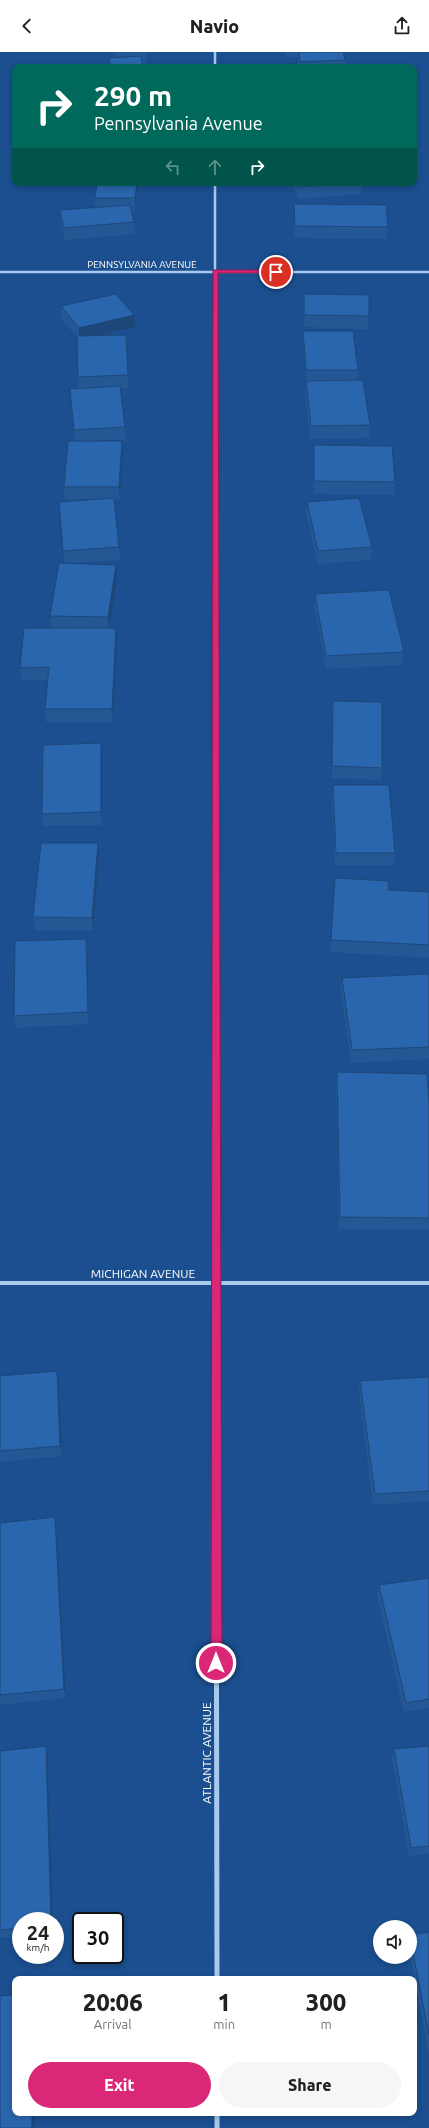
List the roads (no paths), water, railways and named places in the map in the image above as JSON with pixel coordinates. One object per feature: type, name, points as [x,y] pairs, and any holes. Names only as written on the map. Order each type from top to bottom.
[{"type":"street","points":[[215,52],[215,64]]},
{"type":"street","name":"ATLANTIC AVENUE","points":[[215,186],[217,1976]]},
{"type":"street","name":"PENNSYLVANIA AVENUE","points":[[0,272],[429,272]]},
{"type":"street","name":"MICHIGAN AVENUE","points":[[0,1283],[429,1283]]},
{"type":"street","points":[[217,2116],[217,2128]]}]
